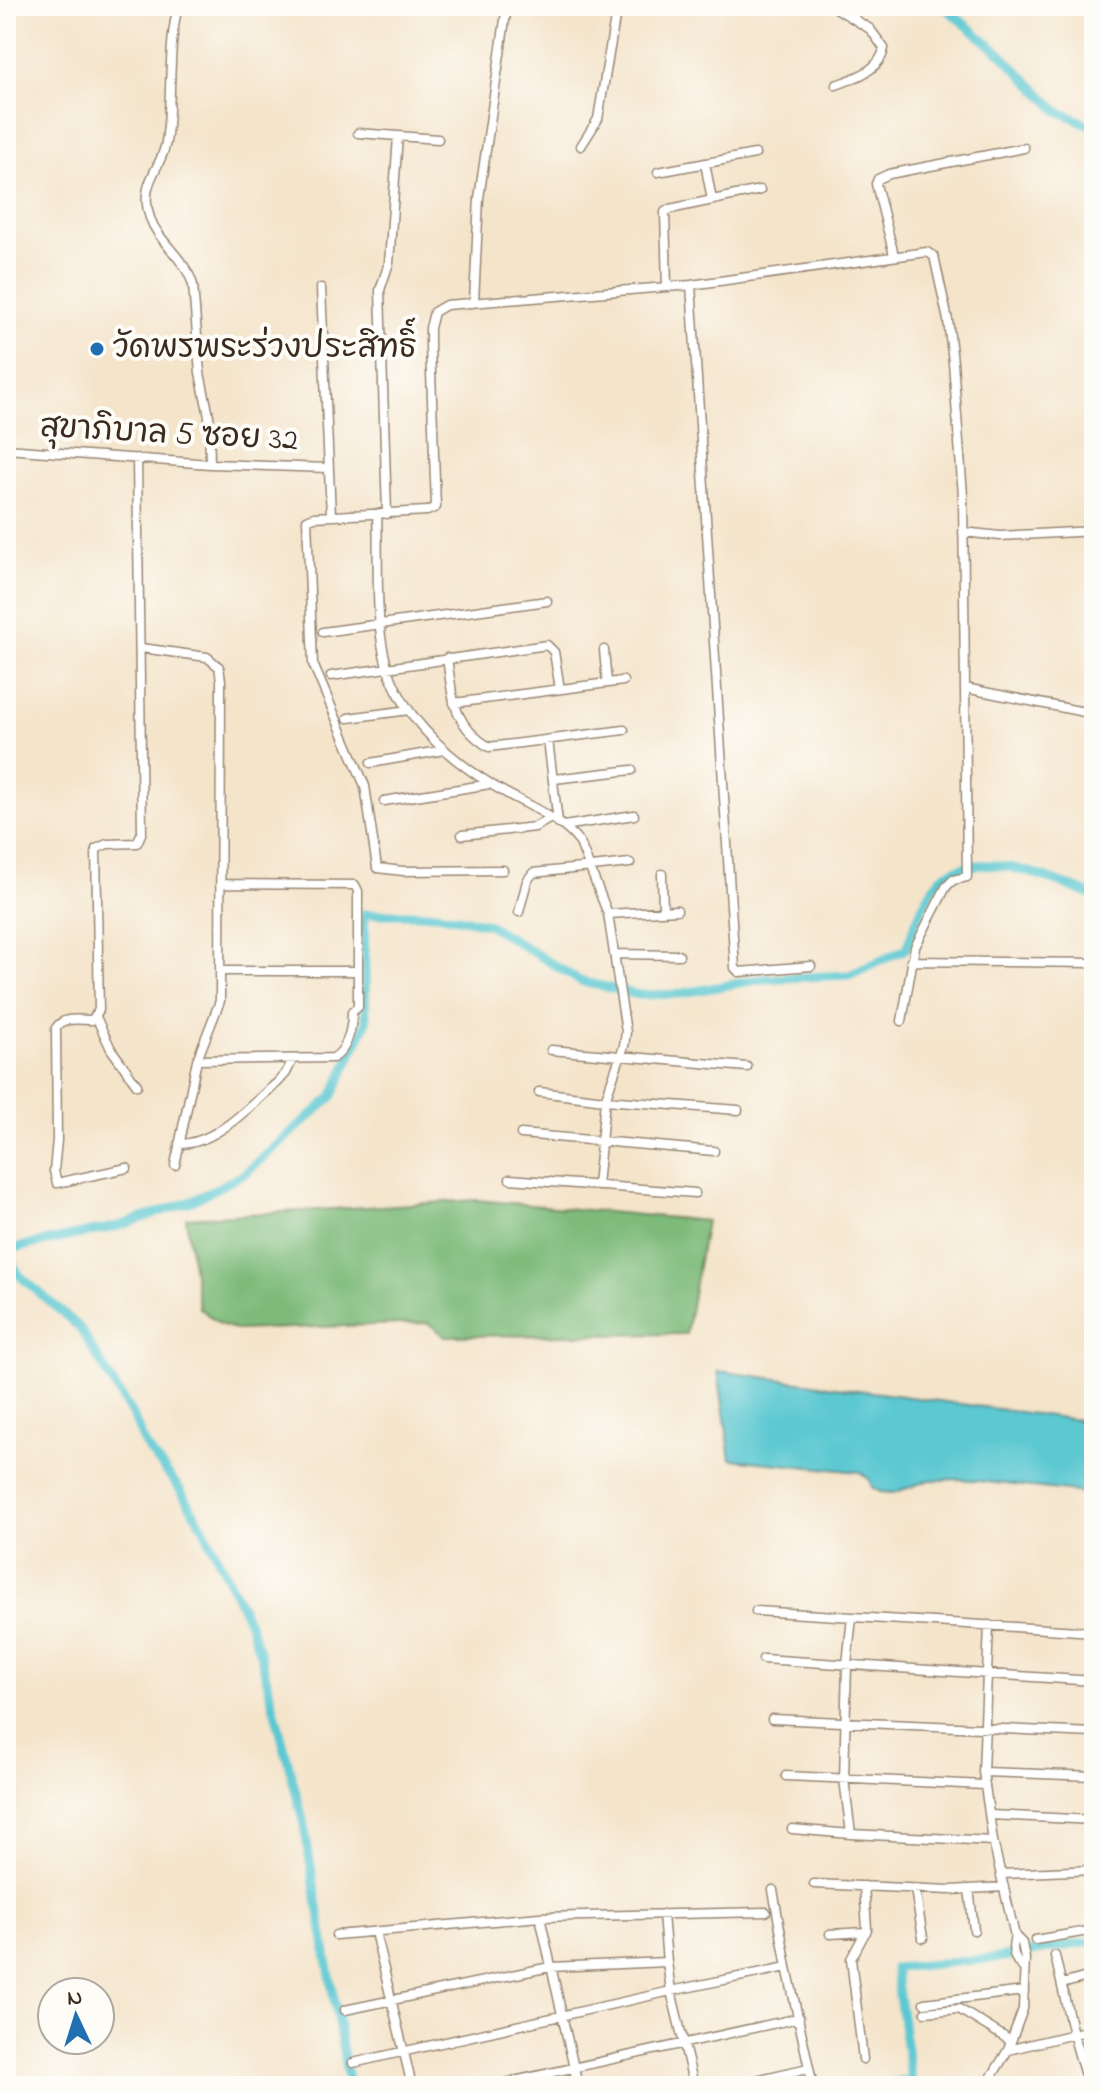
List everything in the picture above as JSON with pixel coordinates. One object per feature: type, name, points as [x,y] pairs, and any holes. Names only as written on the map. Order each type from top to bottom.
[{"type":"street","points":[[178,6],[170,70],[166,145],[151,174],[147,206],[151,220],[190,273],[193,285],[200,373],[209,416],[210,464]]},
{"type":"street","points":[[474,302],[479,198],[507,6]]},
{"type":"street","points":[[581,146],[598,119],[617,6]]},
{"type":"street","points":[[833,6],[879,37],[884,48],[884,54],[869,70],[836,85]]},
{"type":"street","points":[[853,17],[860,6]]},
{"type":"street","points":[[358,133],[438,139]]},
{"type":"street","points":[[398,136],[389,263],[380,290],[380,624],[387,667],[409,710],[444,750],[490,784],[558,822],[580,843],[608,914],[626,1032],[605,1100],[597,1186]]},
{"type":"street","points":[[894,255],[876,184],[878,179],[889,174],[1024,148]]},
{"type":"street","points":[[658,172],[755,154]]},
{"type":"street","points":[[705,163],[712,200]]},
{"type":"street","points":[[667,287],[665,212],[760,190]]},
{"type":"street","points":[[503,870],[403,871],[377,868],[365,786],[313,664],[306,525],[310,517],[432,511],[436,507],[431,318],[446,305],[691,285],[927,252],[934,256],[938,266],[953,362],[963,532],[967,877],[953,880],[946,887],[915,947],[902,1021]]},
{"type":"street","points":[[691,285],[735,968],[739,972],[750,972],[811,966]]},
{"type":"street","points":[[321,288],[331,516]]},
{"type":"street","name":"สุขาภิบาล 5 ซอย 32","points":[[6,449],[210,464],[328,468]]},
{"type":"street","points":[[137,458],[142,832],[137,843],[101,846],[95,854],[99,1001],[96,1017],[111,1049],[137,1085]]},
{"type":"street","points":[[963,532],[1000,536],[1094,531]]},
{"type":"street","points":[[323,632],[547,601]]},
{"type":"street","points":[[331,676],[550,645],[560,689]]},
{"type":"street","points":[[141,648],[207,657],[219,667],[221,680],[218,1009],[197,1060],[175,1165]]},
{"type":"street","points":[[604,650],[607,683]]},
{"type":"street","points":[[447,658],[454,703],[465,728],[489,747],[624,730]]},
{"type":"street","points":[[454,703],[623,681]]},
{"type":"street","points":[[965,688],[1094,714]]},
{"type":"street","points":[[348,718],[409,710]]},
{"type":"street","points":[[548,740],[558,822]]},
{"type":"street","points":[[371,763],[444,750]]},
{"type":"street","points":[[554,779],[632,770]]},
{"type":"street","points":[[384,801],[490,784]]},
{"type":"street","points":[[462,835],[634,815]]},
{"type":"street","points":[[519,912],[527,881],[533,873],[630,863]]},
{"type":"street","points":[[662,874],[663,911]]},
{"type":"street","points":[[197,1060],[326,1059],[340,1055],[352,1024],[352,1012],[358,1007],[358,891],[355,885],[221,884]]},
{"type":"street","points":[[608,914],[677,910]]},
{"type":"street","points":[[614,954],[679,955]]},
{"type":"street","points":[[911,961],[1094,963]]},
{"type":"street","points":[[220,971],[358,971]]},
{"type":"street","points":[[96,1017],[92,1020],[67,1020],[60,1022],[56,1028],[57,1140],[54,1171],[57,1183],[127,1168]]},
{"type":"street","points":[[551,1050],[747,1067]]},
{"type":"street","points":[[179,1144],[202,1141],[217,1132],[278,1082],[293,1059]]},
{"type":"street","points":[[539,1092],[738,1110]]},
{"type":"street","points":[[521,1134],[714,1151]]},
{"type":"street","points":[[510,1179],[695,1193]]},
{"type":"street","points":[[756,1611],[1094,1632]]},
{"type":"street","points":[[851,1834],[844,1779],[847,1664],[852,1617]]},
{"type":"street","points":[[986,2086],[1010,2046],[1023,2009],[1024,1991],[1021,1963],[993,1841],[983,1772],[989,1625]]},
{"type":"street","points":[[763,1659],[1094,1681]]},
{"type":"street","points":[[772,1719],[1094,1733]]},
{"type":"street","points":[[983,1772],[1094,1776]]},
{"type":"street","points":[[786,1776],[985,1785]]},
{"type":"street","points":[[990,1815],[1094,1820]]},
{"type":"street","points":[[792,1829],[993,1841]]},
{"type":"street","points":[[1002,1874],[1094,1870]]},
{"type":"street","points":[[814,1884],[915,1889],[1004,1887]]},
{"type":"street","points":[[863,2059],[851,1959],[866,1932],[864,1886]]},
{"type":"street","points":[[915,1889],[923,1938]]},
{"type":"street","points":[[969,1889],[974,1930]]},
{"type":"street","points":[[773,1890],[813,2086]]},
{"type":"street","points":[[336,1935],[540,1917],[766,1912]]},
{"type":"street","points":[[663,1914],[671,1991],[694,2086]]},
{"type":"street","points":[[540,1917],[578,2086]]},
{"type":"street","points":[[1035,1940],[1094,1930]]},
{"type":"street","points":[[375,1932],[412,2086]]},
{"type":"street","points":[[830,1934],[866,1932]]},
{"type":"street","points":[[1055,1956],[1073,2034],[1092,2086]]},
{"type":"street","points":[[345,2010],[550,1967],[667,1962]]},
{"type":"street","points":[[353,2063],[787,1967]]},
{"type":"street","points":[[1062,1984],[1094,1975]]},
{"type":"street","points":[[1024,1991],[924,2008],[959,2009],[1010,2046],[1094,2029]]},
{"type":"street","points":[[491,2086],[799,2018]]},
{"type":"street","points":[[730,2086],[808,2068]]},
{"type":"green space","points":[[477,1200],[706,1221],[686,1334],[445,1336],[428,1323],[236,1330],[220,1324],[199,1308],[186,1218]]},
{"type":"water","points":[[718,1371],[1094,1422],[1094,1494],[961,1479],[930,1480],[893,1493],[880,1492],[860,1472],[731,1459]]},
{"type":"waterway","points":[[943,6],[1001,54],[1058,111],[1094,127]]},
{"type":"waterway","points":[[6,1250],[119,1226],[192,1201],[244,1174],[332,1097],[366,1023],[364,914],[437,914],[488,924],[580,981],[639,995],[678,994],[762,979],[849,975],[906,949],[934,887],[946,874],[963,867],[981,865],[1020,870],[1094,896]]},
{"type":"waterway","points":[[6,1250],[19,1275],[79,1327],[134,1418],[145,1445],[179,1488],[204,1529],[250,1625],[303,1820],[349,2086]]},
{"type":"waterway","points":[[883,2086],[911,2079],[895,1968],[997,1958],[1094,1941]]},
{"type":"place","name":"วัดพรพระร่วงประสิทธิ์","points":[[97,349]]}]
